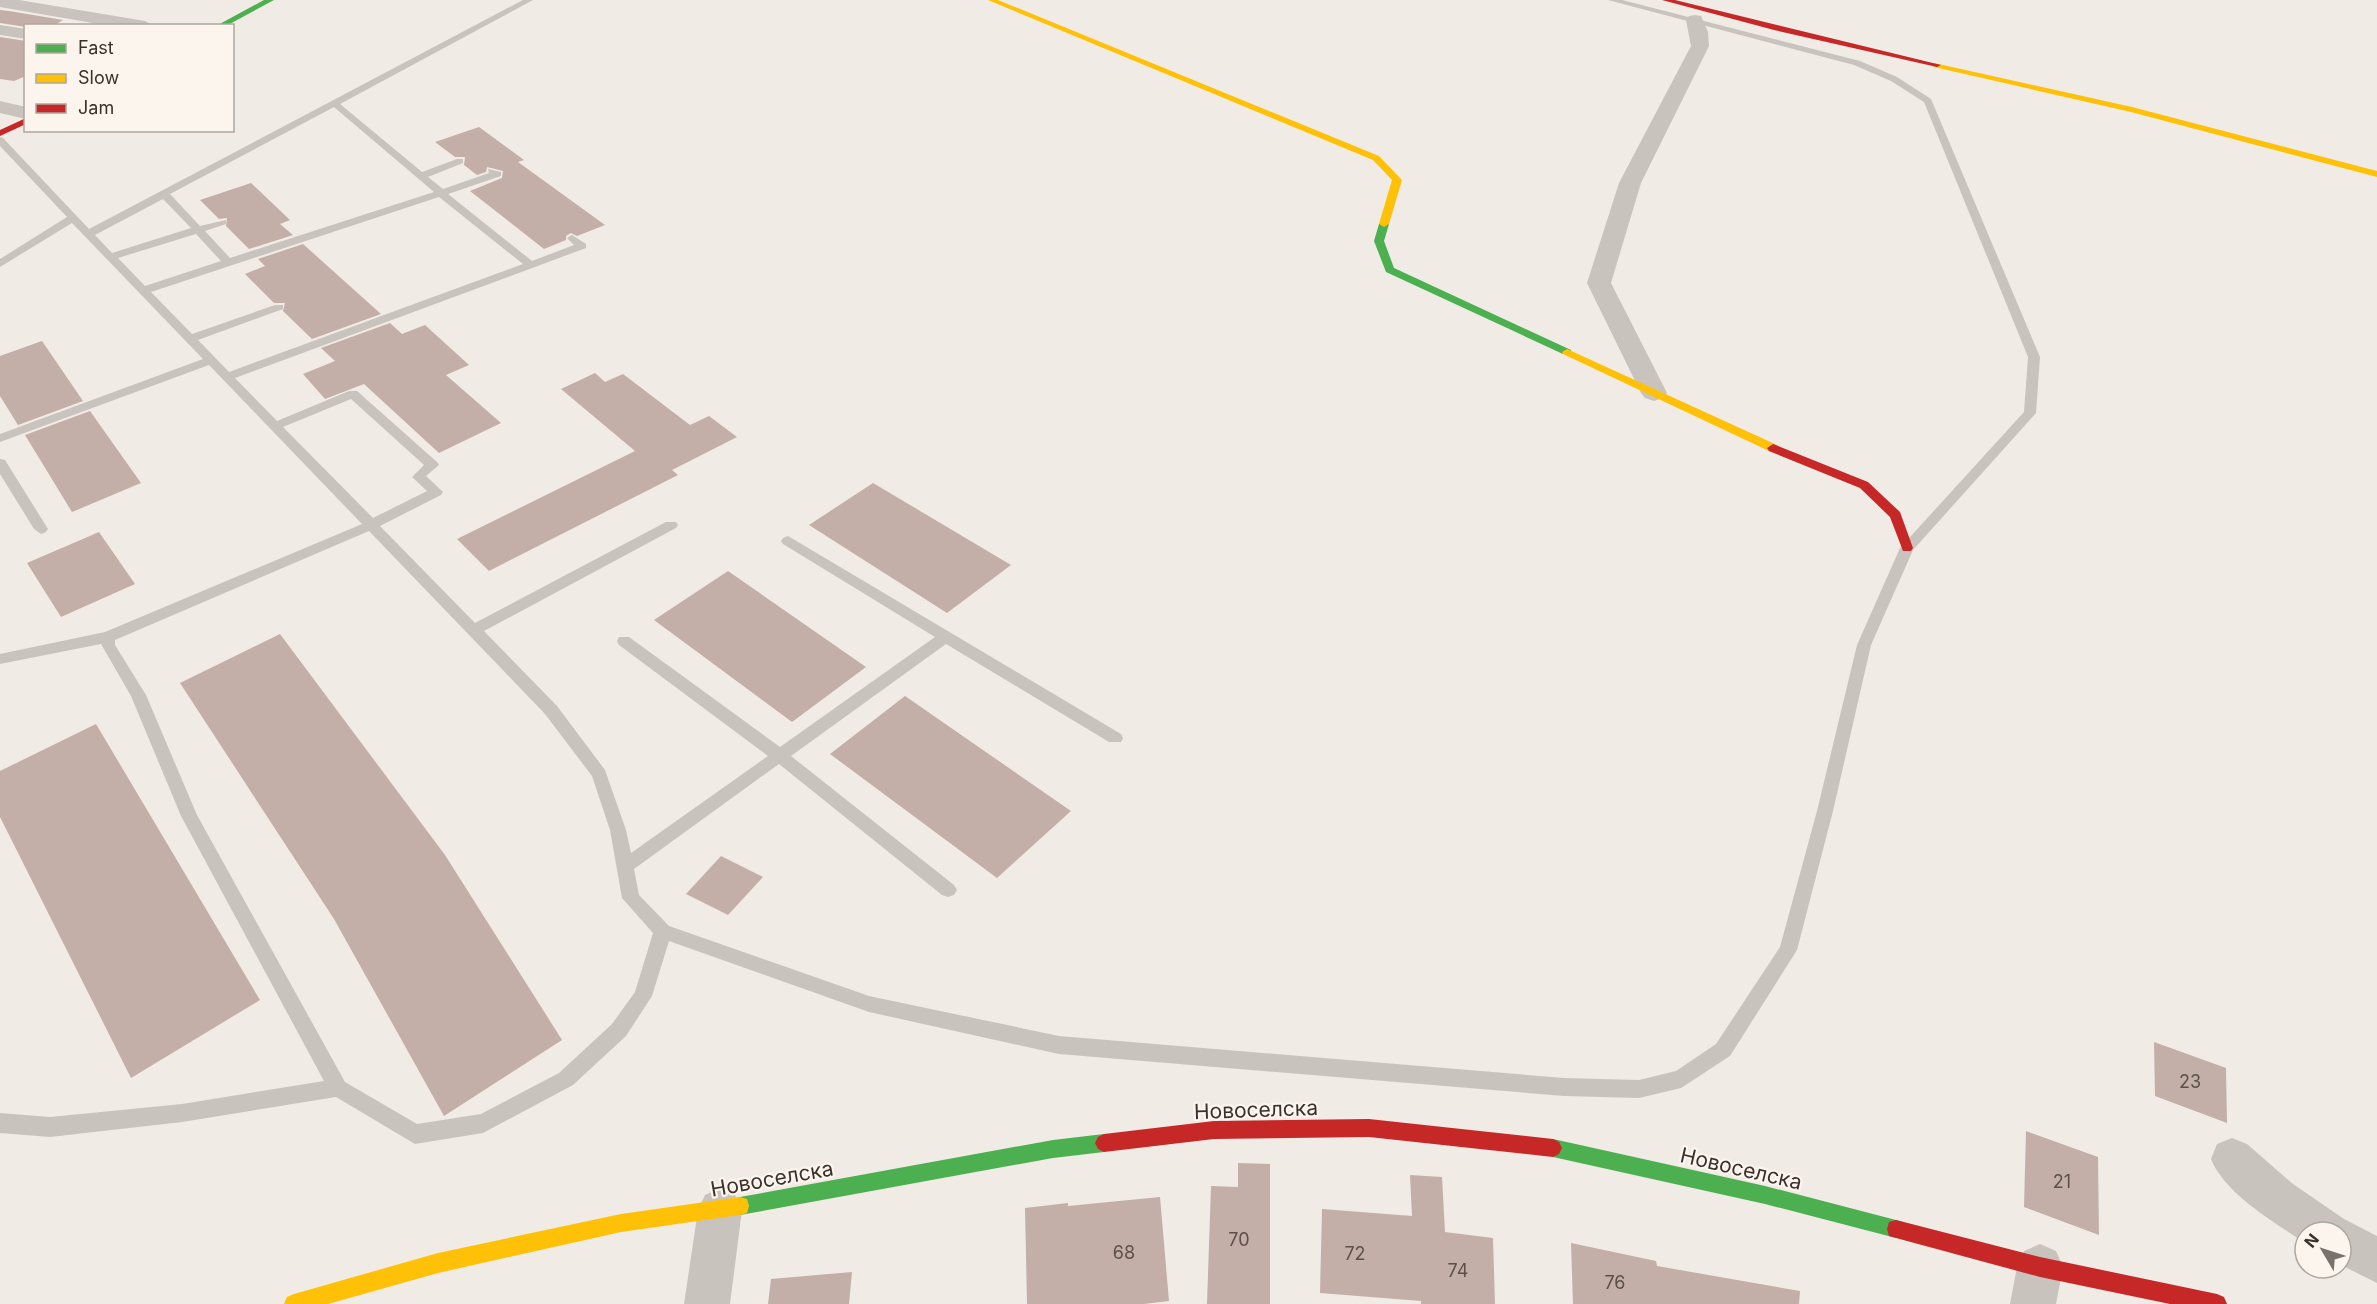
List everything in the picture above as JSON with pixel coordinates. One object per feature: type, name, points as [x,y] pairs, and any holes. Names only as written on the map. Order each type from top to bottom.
[{"type":"street","points":[[223,24],[270,0]]},
{"type":"street","points":[[992,0],[1376,158],[1397,180],[1379,241],[1390,270],[1773,448],[1864,485],[1896,515],[1907,548]]},
{"type":"street","points":[[1666,0],[1774,28],[2132,110],[2377,174]]},
{"type":"street","points":[[0,2],[133,24]]},
{"type":"street","points":[[1654,393],[1599,283],[1630,183],[1700,46],[1695,20]]},
{"type":"street","points":[[0,30],[24,34]]},
{"type":"street","points":[[0,107],[24,112]]},
{"type":"street","points":[[0,133],[24,121]]},
{"type":"street","name":"Новоселска","points":[[294,1304],[450,1261],[621,1223],[720,1210],[1064,1148],[1214,1130],[1369,1128],[1543,1146],[1765,1195],[2037,1286],[2217,1304]]},
{"type":"street","points":[[2232,1159],[2278,1199],[2309,1220]]},
{"type":"street","points":[[707,1304],[720,1210]]},
{"type":"street","points":[[2353,1247],[2377,1261]]},
{"type":"lane","points":[[88,234],[528,0]]},
{"type":"lane","points":[[0,140],[110,257],[551,710],[599,774],[618,830],[631,898],[663,932],[869,1005],[1059,1046],[1564,1087],[1639,1089],[1681,1079],[1723,1050],[1788,950],[1825,811],[1864,645],[1907,548],[2030,413],[2034,357],[1928,101],[1913,89],[1888,75],[1857,63],[1612,0]]},
{"type":"lane","points":[[334,104],[531,265]]},
{"type":"lane","points":[[420,176],[460,161]]},
{"type":"lane","points":[[143,291],[497,174],[492,171]]},
{"type":"lane","points":[[164,194],[228,262]]},
{"type":"lane","points":[[0,264],[73,218]]},
{"type":"lane","points":[[110,257],[222,222]]},
{"type":"lane","points":[[228,377],[582,246],[572,238]]},
{"type":"lane","points":[[190,339],[279,307]]},
{"type":"lane","points":[[0,438],[211,360]]},
{"type":"lane","points":[[0,659],[108,637],[371,525],[436,492],[420,477],[423,471],[432,465],[353,394],[275,426]]},
{"type":"lane","points":[[0,463],[40,529]]},
{"type":"lane","points":[[474,630],[671,525]]},
{"type":"lane","points":[[788,541],[1114,738]]},
{"type":"lane","points":[[108,637],[108,645],[138,695],[189,816],[338,1088],[415,1134],[483,1123],[566,1078],[620,1030],[643,996],[663,932]]},
{"type":"lane","points":[[625,866],[946,637]]},
{"type":"lane","points":[[624,641],[780,756],[948,890]]},
{"type":"lane","points":[[0,1123],[50,1127],[72,1125],[182,1113],[338,1088]]},
{"type":"building","points":[[0,10],[63,20],[56,24],[24,24],[24,27],[0,23]]},
{"type":"building","points":[[0,37],[24,41],[24,77],[14,81],[0,79]]},
{"type":"building","points":[[479,127],[524,160],[518,162],[605,225],[577,236],[571,233],[566,236],[566,240],[544,249],[470,191],[502,178],[503,171],[487,167],[486,172],[477,175],[464,165],[465,157],[455,157],[435,142]]},
{"type":"building","points":[[251,183],[290,220],[280,224],[293,235],[249,249],[226,226],[227,218],[219,219],[200,200]]},
{"type":"building","points":[[303,244],[381,314],[312,339],[283,311],[285,303],[274,303],[245,274],[265,266],[258,259]]},
{"type":"building","points":[[390,323],[402,334],[425,325],[469,365],[446,375],[501,423],[439,453],[364,384],[325,399],[303,374],[335,361],[321,348]]},
{"type":"building","points":[[42,341],[83,401],[18,425],[0,396],[0,356]]},
{"type":"building","points":[[595,373],[605,382],[623,374],[690,425],[709,416],[737,437],[672,470],[678,475],[489,571],[457,539],[635,451],[561,389]]},
{"type":"building","points":[[90,411],[141,483],[72,512],[25,435]]},
{"type":"building","points":[[873,483],[1011,565],[947,613],[809,525]]},
{"type":"building","points":[[99,532],[135,584],[61,617],[27,563]]},
{"type":"building","points":[[728,571],[866,667],[792,722],[654,620]]},
{"type":"building","points":[[280,634],[445,855],[562,1040],[444,1116],[334,919],[180,683]]},
{"type":"building","points":[[905,696],[1071,811],[997,878],[830,754]]},
{"type":"building","points":[[96,724],[260,1000],[131,1078],[0,817],[0,771]]},
{"type":"building","points":[[721,856],[763,877],[728,915],[686,894]]},
{"type":"building","points":[[2154,1042],[2226,1068],[2227,1123],[2155,1096]]},
{"type":"building","points":[[2026,1131],[2098,1157],[2099,1235],[2024,1207]]},
{"type":"building","points":[[1238,1163],[1270,1164],[1270,1304],[1207,1304],[1211,1186],[1238,1187]]},
{"type":"building","points":[[1410,1175],[1442,1177],[1445,1232],[1493,1238],[1495,1304],[1421,1304],[1421,1301],[1320,1293],[1322,1209],[1412,1216]]},
{"type":"building","points":[[1160,1197],[1169,1301],[1144,1304],[1027,1304],[1025,1208]]},
{"type":"building","points":[[1571,1243],[1656,1261],[1657,1266],[1800,1291],[1799,1304],[1573,1304]]},
{"type":"building","points":[[852,1272],[849,1304],[768,1304],[771,1279]]},
{"type":"traffic: fast","points":[[223,24],[270,0]]},
{"type":"traffic: fast","points":[[1384,224],[1379,241],[1390,270],[1567,352]]},
{"type":"traffic: fast","points":[[740,1206],[1053,1149],[1104,1143]]},
{"type":"traffic: fast","points":[[1553,1148],[1765,1195],[1896,1229]]},
{"type":"traffic: slow","points":[[992,0],[1376,158],[1397,180],[1384,224]]},
{"type":"traffic: slow","points":[[1937,65],[2132,110],[2377,174]]},
{"type":"traffic: slow","points":[[1567,352],[1773,448]]},
{"type":"traffic: slow","points":[[294,1304],[438,1263],[621,1223],[740,1206]]},
{"type":"traffic: jam","points":[[1666,0],[1774,28],[1937,65]]},
{"type":"traffic: jam","points":[[0,133],[24,121]]},
{"type":"traffic: jam","points":[[1773,448],[1864,485],[1896,515],[1907,548]]},
{"type":"traffic: jam","points":[[1104,1143],[1214,1130],[1369,1128],[1553,1148]]},
{"type":"traffic: jam","points":[[1896,1229],[2040,1267],[2217,1304]]}]
